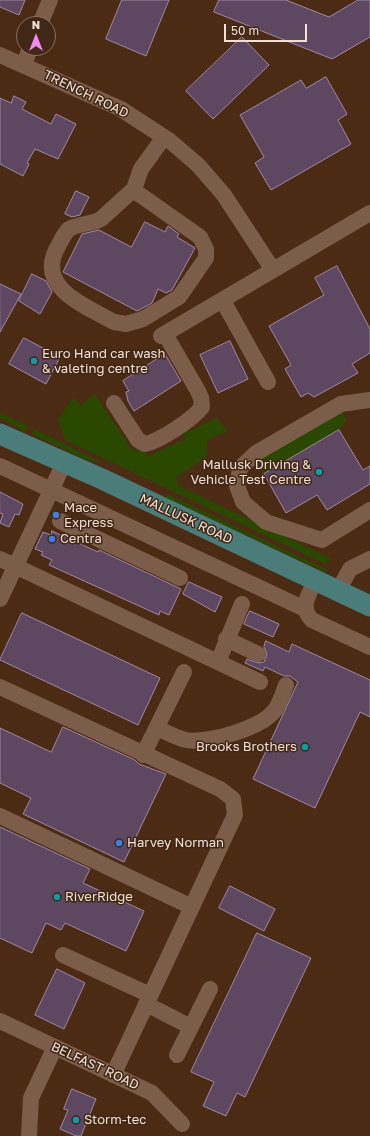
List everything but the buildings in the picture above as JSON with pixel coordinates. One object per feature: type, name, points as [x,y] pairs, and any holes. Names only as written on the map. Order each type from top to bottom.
[{"type":"main road","name":"MALLUSK ROAD","points":[[0,434],[370,606]]},
{"type":"street","points":[[43,16],[50,0]]},
{"type":"street","name":"TRENCH ROAD","points":[[0,55],[121,109],[164,137],[198,165],[224,195],[273,270]]},
{"type":"street","points":[[24,65],[27,56]]},
{"type":"street","points":[[134,188],[136,192],[200,236],[206,249],[206,258],[179,297],[143,319],[134,323],[119,324],[63,292],[53,277],[52,262],[65,233],[76,226],[95,223],[134,188],[141,169],[164,137]]},
{"type":"street","points":[[114,403],[138,440],[145,444],[158,439],[197,414],[202,407],[202,398],[163,335],[370,213]]},
{"type":"street","points":[[223,301],[268,382]]},
{"type":"street","points":[[370,400],[341,404],[256,453],[240,468],[238,486],[243,502],[266,522],[322,540],[370,510]]},
{"type":"street","points":[[0,599],[14,566],[64,463]]},
{"type":"street","points":[[0,466],[130,528],[305,608]]},
{"type":"street","points":[[60,521],[180,578]]},
{"type":"street","points":[[120,549],[130,528]]},
{"type":"street","points":[[0,559],[260,682]]},
{"type":"street","points":[[338,591],[350,569],[370,559]]},
{"type":"street","points":[[316,580],[306,600],[305,608],[307,614],[312,620],[370,647]]},
{"type":"street","points":[[218,662],[226,639],[242,604]]},
{"type":"street","points":[[226,639],[258,654]]},
{"type":"street","points":[[144,755],[184,672]]},
{"type":"street","points":[[157,728],[186,740],[203,740],[232,734],[267,719],[275,710],[286,685]]},
{"type":"street","points":[[0,687],[220,789],[233,799],[235,815],[113,1075]]},
{"type":"street","points":[[0,816],[192,907]]},
{"type":"street","points":[[63,955],[148,1000],[191,1027]]},
{"type":"street","points":[[177,1055],[210,989]]},
{"type":"street","name":"BELFAST ROAD","points":[[0,1021],[152,1093],[182,1124]]},
{"type":"street","points":[[29,1136],[31,1098],[56,1047]]},
{"type":"shaded area","points":[[0,0],[370,0],[370,1136],[0,1136]]},
{"type":"green space","points":[[95,394],[133,451],[142,448],[148,456],[185,439],[183,427],[189,431],[217,418],[228,432],[215,436],[207,441],[207,456],[176,478],[179,486],[332,559],[325,564],[65,440],[58,419],[73,398],[81,405]]},
{"type":"green space","points":[[343,412],[346,421],[339,430],[263,476],[261,458]]},
{"type":"green space","points":[[0,413],[28,426],[26,432],[0,418]]},
{"type":"green space","points":[[34,429],[103,463],[86,460],[32,434]]},
{"type":"green space","points":[[167,494],[330,571],[325,572],[165,498]]},
{"type":"place","name":"Euro Hand car wash & valeting centre","points":[[34,361]]},
{"type":"place","name":"Mallusk Driving & Vehicle Test Centre","points":[[319,472]]},
{"type":"place","name":"Mace Express","points":[[56,515]]},
{"type":"place","name":"Centra","points":[[52,539]]},
{"type":"place","name":"Brooks Brothers","points":[[305,747]]},
{"type":"place","name":"Harvey Norman","points":[[119,843]]},
{"type":"place","name":"RiverRidge","points":[[57,897]]},
{"type":"place","name":"Storm-tec","points":[[76,1120]]}]
